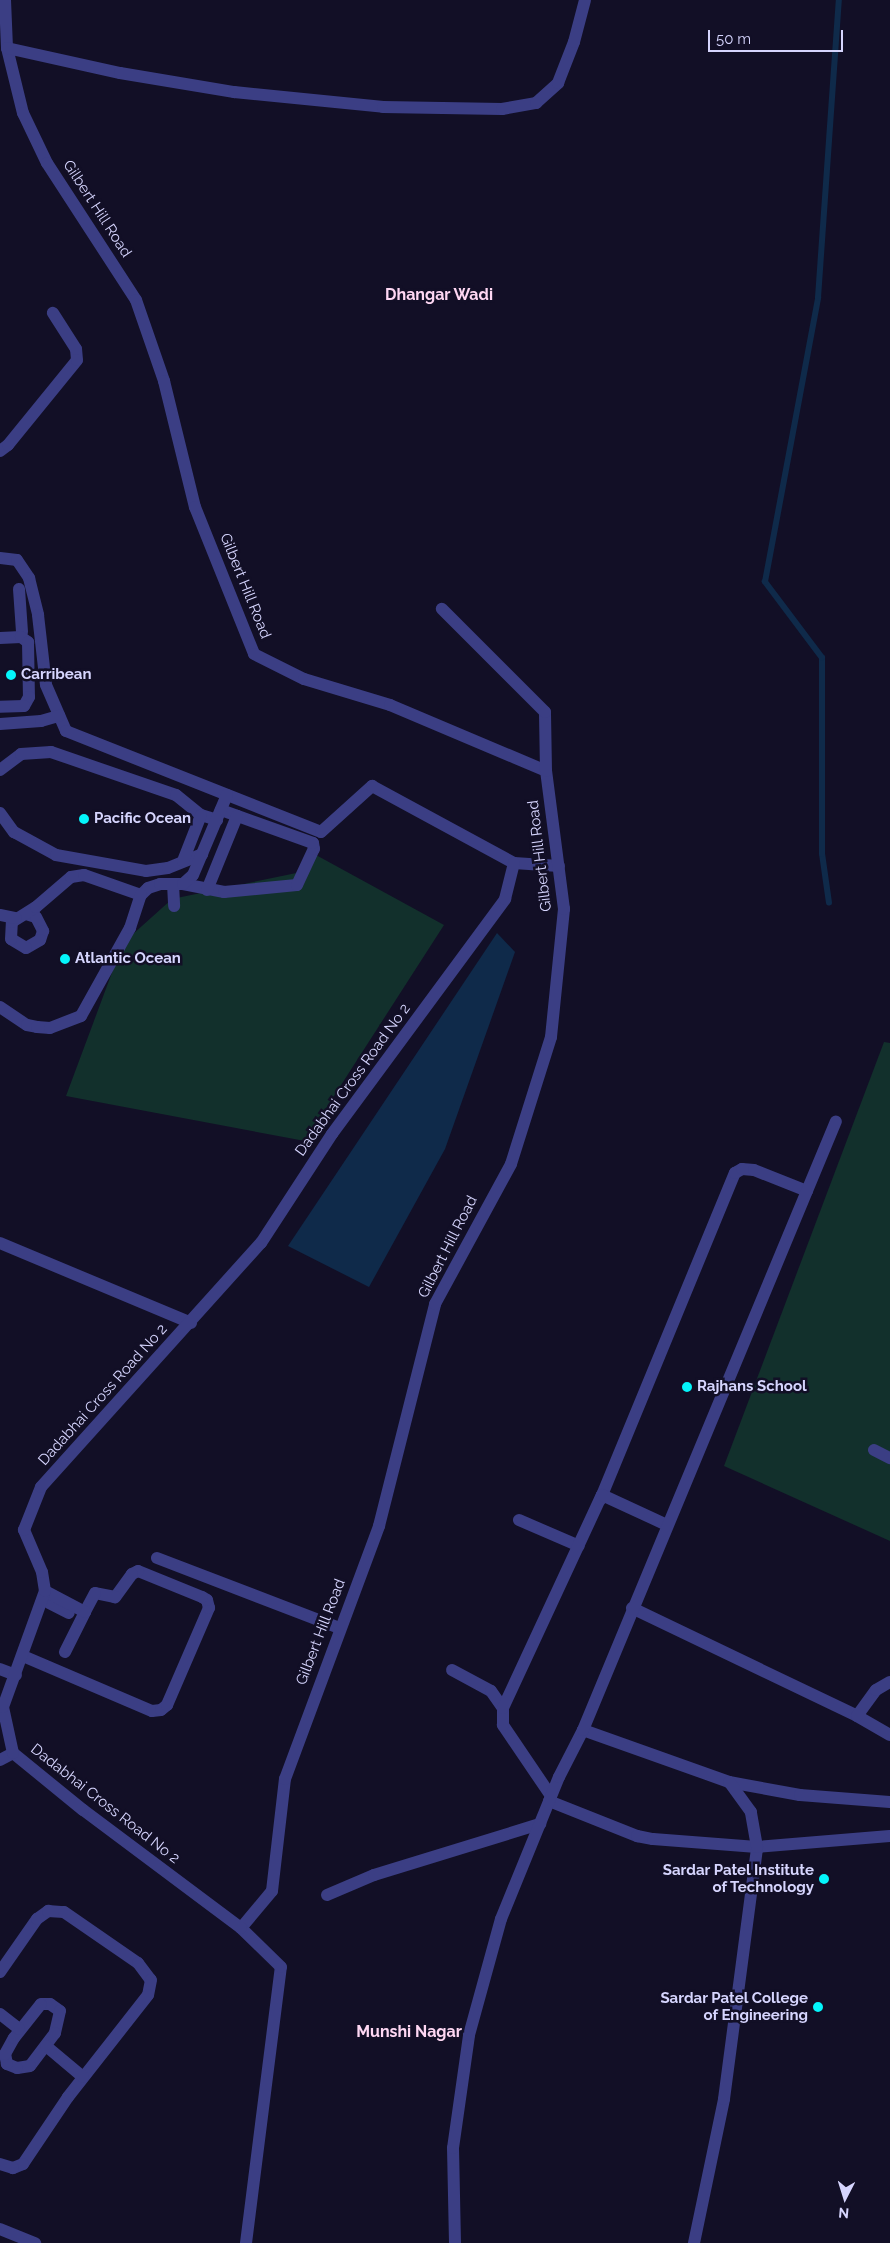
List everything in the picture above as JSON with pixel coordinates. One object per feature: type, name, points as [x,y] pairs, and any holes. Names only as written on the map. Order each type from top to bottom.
[{"type":"street","name":"Gilbert Hill Road","points":[[5,0],[7,48],[23,113],[47,163],[136,300],[164,381],[195,507],[254,654],[304,679],[390,705],[546,771],[559,866],[564,908],[551,1037],[510,1164],[436,1304],[379,1526],[339,1628],[285,1779],[272,1891],[241,1928]]},
{"type":"street","points":[[7,48],[120,73],[234,92],[383,107],[502,109],[536,104],[558,83],[574,42],[585,0]]},
{"type":"street","points":[[0,451],[8,445],[77,360],[76,349],[53,313]]},
{"type":"street","points":[[0,558],[17,560],[29,578],[40,630],[46,685],[66,731],[321,832],[372,786],[514,863],[559,866]]},
{"type":"street","points":[[19,589],[22,632]]},
{"type":"street","points":[[442,609],[545,712],[546,771]]},
{"type":"street","points":[[0,634],[40,630]]},
{"type":"street","points":[[0,638],[21,636],[28,642],[29,697],[24,706],[0,707]]},
{"type":"street","points":[[0,724],[41,722],[59,716]]},
{"type":"street","points":[[0,770],[21,754],[51,752],[176,795],[201,815],[216,820],[237,816],[313,844],[314,849],[296,886],[224,892],[178,884],[148,888],[141,895],[130,928],[81,1016],[50,1028],[37,1027],[27,1025],[0,1007]]},
{"type":"street","points":[[178,884],[193,876],[226,795]]},
{"type":"street","points":[[0,813],[14,832],[56,855],[146,871],[202,854]]},
{"type":"street","points":[[183,861],[201,815]]},
{"type":"street","points":[[207,890],[237,816]]},
{"type":"street","points":[[216,820],[228,839]]},
{"type":"street","name":"Dadabhai Cross Road No 2","points":[[246,2243],[281,1967],[241,1928],[83,1810],[13,1753],[3,1708],[44,1595],[42,1572],[24,1530],[40,1487],[191,1323],[261,1243],[332,1134],[505,899],[514,863]]},
{"type":"street","points":[[0,915],[21,916],[71,877],[84,875],[141,895]]},
{"type":"street","points":[[174,906],[178,884]]},
{"type":"street","points":[[455,2243],[453,2148],[469,2035],[500,1919],[550,1798],[583,1730],[632,1608],[836,1121]]},
{"type":"street","points":[[808,1191],[754,1170],[742,1170],[735,1173],[600,1500],[503,1708],[503,1725],[550,1798],[638,1836],[757,1847],[890,1836]]},
{"type":"street","points":[[0,1243],[191,1323]]},
{"type":"street","points":[[874,1450],[890,1458]]},
{"type":"street","points":[[600,1500],[602,1495],[667,1525]]},
{"type":"street","points":[[519,1520],[579,1546]]},
{"type":"street","points":[[157,1558],[339,1628]]},
{"type":"street","points":[[23,1656],[152,1711],[161,1710],[167,1705],[209,1608],[207,1600],[138,1572],[132,1574],[115,1597],[95,1593],[65,1652]]},
{"type":"street","points":[[44,1595],[85,1612]]},
{"type":"street","points":[[44,1595],[69,1613]]},
{"type":"street","points":[[632,1608],[857,1716],[890,1735]]},
{"type":"street","points":[[0,1669],[16,1675]]},
{"type":"street","points":[[452,1670],[491,1691],[503,1708]]},
{"type":"street","points":[[857,1716],[876,1690],[890,1682]]},
{"type":"street","points":[[583,1730],[729,1782],[800,1795],[890,1802]]},
{"type":"street","points":[[0,1760],[13,1753]]},
{"type":"street","points":[[694,2243],[724,2100],[757,1847],[751,1812],[729,1782]]},
{"type":"street","points":[[327,1895],[374,1875],[540,1824]]},
{"type":"street","points":[[0,1972],[37,1919],[48,1911],[64,1912],[142,1968],[151,1980],[148,1995],[83,2077],[23,2164],[13,2168],[0,2164]]},
{"type":"street","points":[[41,2004],[50,2004],[60,2011],[60,2020],[46,2046],[30,2066],[17,2068],[7,2064],[5,2054],[19,2030],[41,2004]]},
{"type":"street","points":[[0,2014],[19,2030]]},
{"type":"street","points":[[46,2046],[83,2077]]},
{"type":"street","points":[[0,2229],[35,2243]]},
{"type":"green space","points":[[316,855],[444,925],[305,1141],[66,1096],[123,943],[172,899],[306,871]]},
{"type":"green space","points":[[884,1042],[890,1043],[890,1541],[724,1466]]},
{"type":"water","points":[[497,933],[515,952],[445,1149],[369,1287],[288,1246]]},
{"type":"waterway","points":[[829,903],[822,854],[822,658],[765,582],[818,298],[839,0]]},
{"type":"place","name":"Carribean","points":[[11,675]]},
{"type":"place","name":"Pacific Ocean","points":[[84,819]]},
{"type":"place","name":"Atlantic Ocean","points":[[65,959]]},
{"type":"place","name":"Rajhans School","points":[[687,1387]]},
{"type":"place","name":"Sardar Patel Institute of Technology","points":[[824,1879]]},
{"type":"place","name":"Sardar Patel College of Engineering","points":[[818,2007]]},
{"type":"district","name":"Dhangar Wadi","points":[[439,295]]},
{"type":"district","name":"Munshi Nagar","points":[[409,2032]]}]
